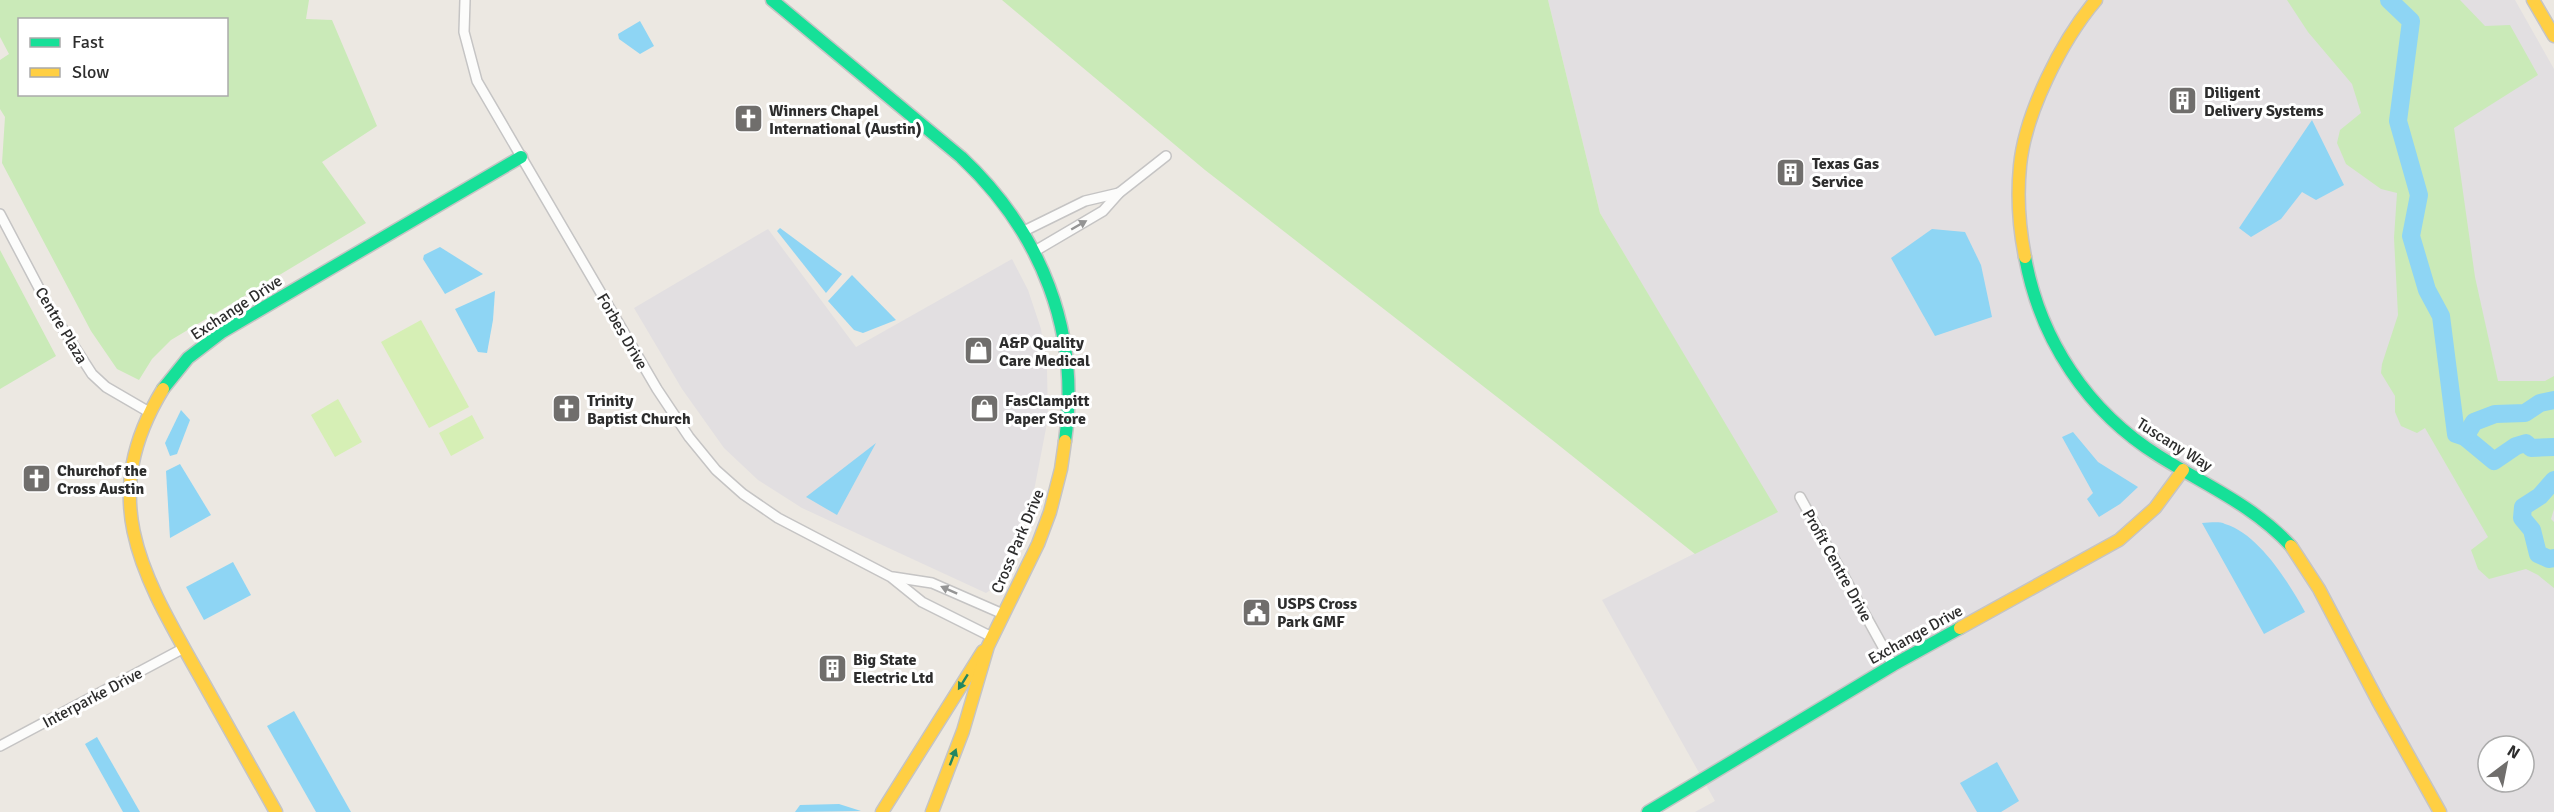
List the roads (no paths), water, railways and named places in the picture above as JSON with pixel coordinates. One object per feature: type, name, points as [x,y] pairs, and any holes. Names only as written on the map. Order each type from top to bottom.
[{"type":"street","name":"Forbes Drive","points":[[465,0],[464,32],[477,81],[657,389],[688,437],[716,470],[743,494],[778,518],[891,577],[922,602],[992,637]]},
{"type":"street","name":"Cross Park Drive","points":[[772,0],[960,155],[989,184],[1024,231],[1035,251],[1055,297],[1065,339],[1069,373],[1067,440],[1049,515],[992,637],[882,812]]},
{"type":"street","name":"Tuscany Way","points":[[2096,0],[2071,34],[2054,65],[2028,129],[2020,165],[2019,212],[2023,252],[2030,283],[2044,325],[2060,356],[2082,388],[2118,427],[2142,446],[2235,499],[2270,524],[2292,548],[2324,601],[2440,812]]},
{"type":"street","points":[[2533,0],[2554,36]]},
{"type":"street","name":"Exchange Drive","points":[[276,812],[184,648],[138,555],[131,524],[130,491],[132,469],[148,412],[182,364],[204,344],[521,156]]},
{"type":"street","points":[[1035,251],[1103,211],[1119,192],[1166,156]]},
{"type":"street","points":[[1024,231],[1085,201],[1119,192]]},
{"type":"street","name":"Centre Plaza","points":[[0,214],[50,309],[92,374],[106,387],[148,412]]},
{"type":"street","name":"Exchange Drive","points":[[1648,812],[1893,665],[2121,538],[2140,525],[2161,505],[2183,470]]},
{"type":"street","name":"Profit Centre Drive","points":[[1800,497],[1893,665]]},
{"type":"street","name":"Forbes Drive","points":[[891,577],[932,583],[1003,614]]},
{"type":"street","name":"Cross Park Drive","points":[[932,812],[962,734],[992,637]]},
{"type":"street","name":"Interparke Drive","points":[[0,746],[184,648]]},
{"type":"water","points":[[640,21],[654,46],[640,54],[619,39],[618,34]]},
{"type":"water","points":[[2312,120],[2344,185],[2316,200],[2302,192],[2281,219],[2251,237],[2239,228]]},
{"type":"water","points":[[780,228],[842,274],[826,293],[777,231]]},
{"type":"water","points":[[1932,229],[1965,232],[1981,265],[1992,317],[1935,336],[1891,258]]},
{"type":"water","points":[[440,247],[483,274],[445,294],[423,259],[424,255]]},
{"type":"water","points":[[852,275],[896,320],[863,333],[854,330],[828,301]]},
{"type":"water","points":[[495,291],[487,353],[478,352],[455,309]]},
{"type":"water","points":[[181,410],[190,420],[177,454],[170,456],[165,443]]},
{"type":"water","points":[[2073,432],[2098,462],[2138,487],[2120,504],[2099,517],[2087,499],[2093,493],[2062,437]]},
{"type":"water","points":[[876,443],[837,515],[806,497]]},
{"type":"water","points":[[180,464],[211,515],[170,538],[166,471]]},
{"type":"water","points":[[2202,523],[2223,523],[2238,529],[2250,538],[2282,574],[2305,612],[2264,634]]},
{"type":"water","points":[[233,562],[251,595],[204,620],[186,587]]},
{"type":"water","points":[[294,711],[351,812],[316,812],[267,726]]},
{"type":"water","points":[[97,737],[140,812],[123,812],[85,744]]},
{"type":"water","points":[[1997,762],[2019,801],[2001,812],[1977,812],[1960,783]]},
{"type":"water","points":[[839,804],[861,811],[795,812],[800,805]]},
{"type":"waterway","points":[[2389,0],[2411,21],[2398,121],[2419,195],[2411,236],[2427,290],[2441,316],[2456,434],[2465,437],[2494,461],[2516,446],[2526,443],[2531,448],[2554,447]]},
{"type":"waterway","points":[[2465,437],[2474,422],[2495,414],[2525,413],[2540,403],[2554,400]]},
{"type":"waterway","points":[[2554,480],[2540,496],[2523,507],[2522,518],[2532,530],[2538,554],[2549,559],[2554,558]]},
{"type":"place","name":"Diligent Delivery Systems","points":[[2183,101]]},
{"type":"place","name":"Winners Chapel International (Austin)","points":[[748,119]]},
{"type":"place","name":"Texas Gas Service","points":[[1791,172]]},
{"type":"place","name":"A&P Quality Care Medical","points":[[978,351]]},
{"type":"place","name":"Trinity Baptist Church","points":[[566,409]]},
{"type":"place","name":"FasClampitt Paper Store","points":[[984,409]]},
{"type":"place","name":"Churchof the Cross Austin","points":[[36,479]]},
{"type":"place","name":"USPS Cross Park GMF","points":[[1256,612]]},
{"type":"place","name":"Big State Electric Ltd","points":[[832,668]]}]
